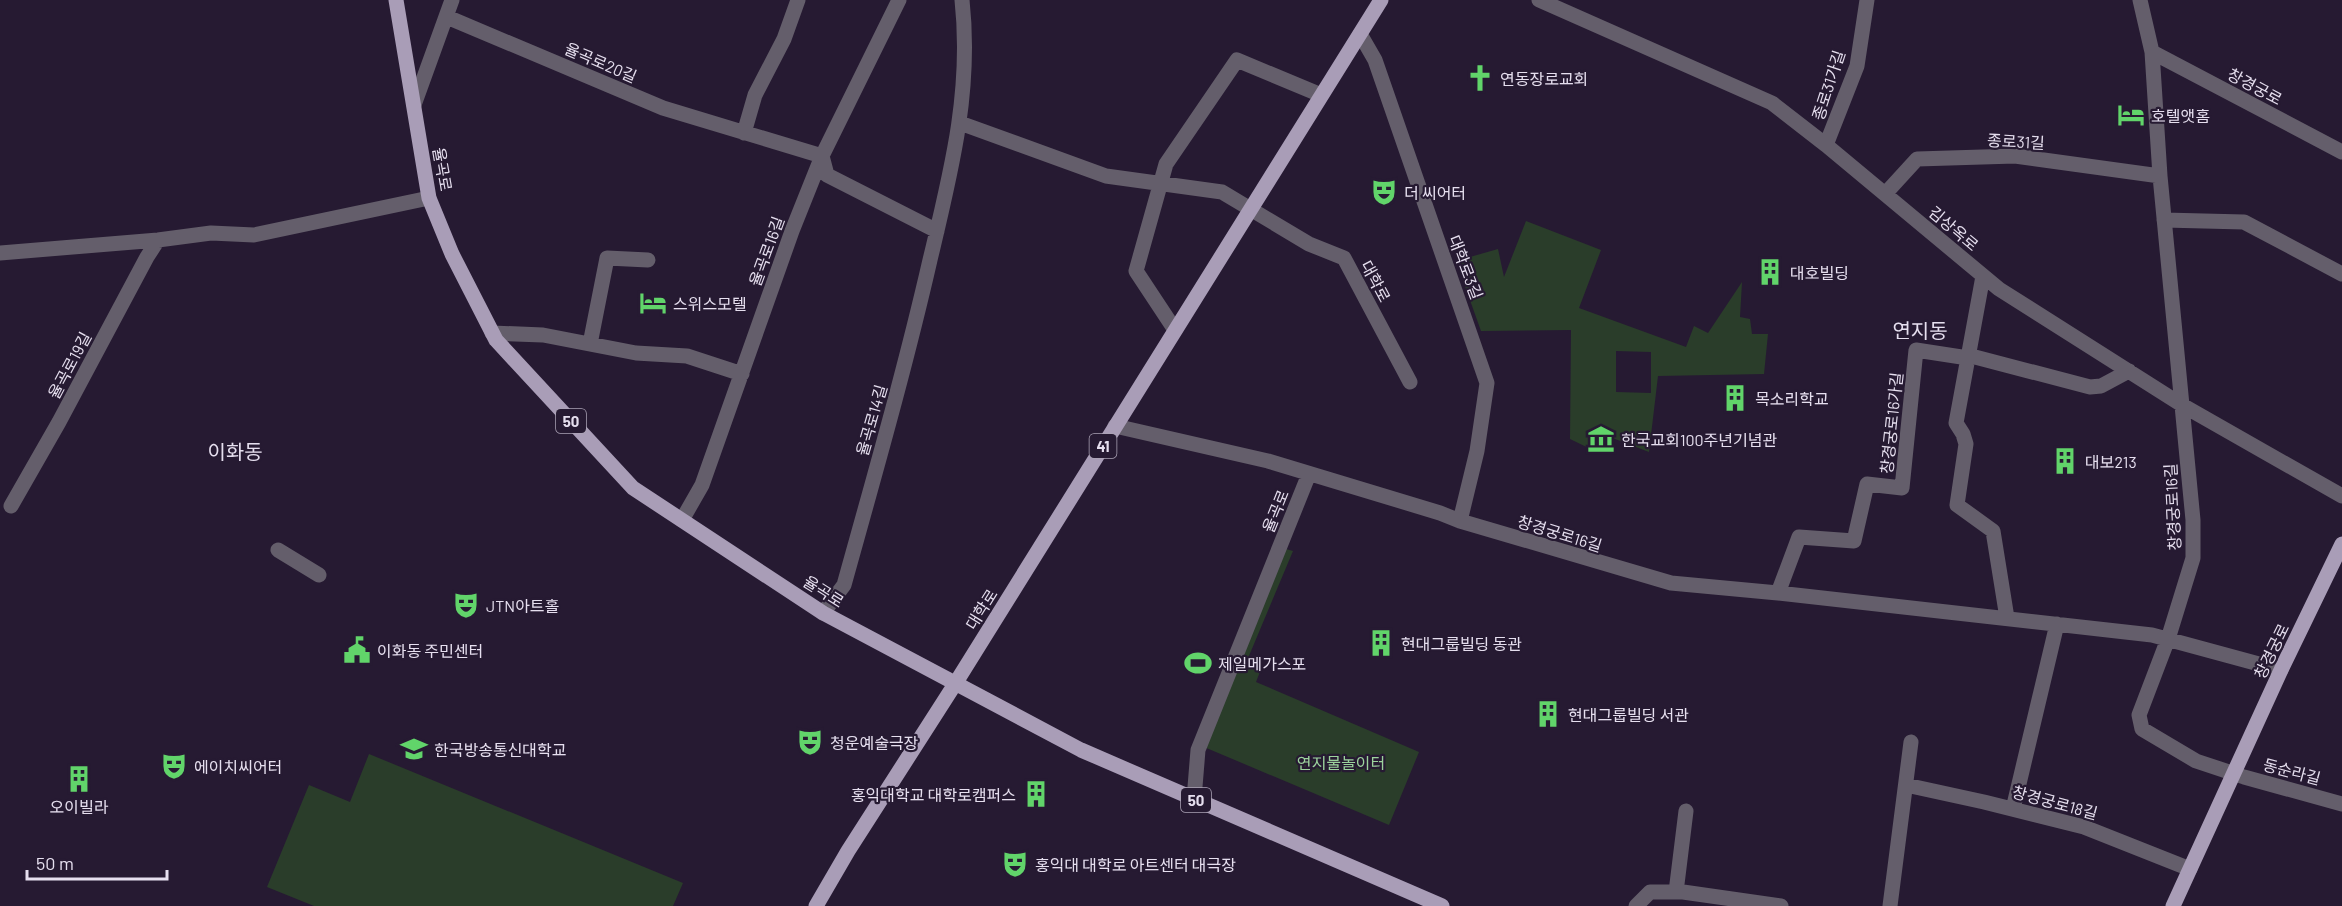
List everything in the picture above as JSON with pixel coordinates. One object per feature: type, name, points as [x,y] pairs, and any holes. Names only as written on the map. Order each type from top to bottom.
[{"type":"main road","name":"율곡로","points":[[396,0],[429,198],[452,254],[496,340],[633,488],[823,613],[1081,750],[1442,906]]},
{"type":"main road","name":"대학로","points":[[816,906],[848,851],[955,684],[1381,0]]},
{"type":"main road","name":"창경궁로","points":[[2173,906],[2281,670],[2342,544]]},
{"type":"street","points":[[414,105],[452,0]]},
{"type":"street","points":[[744,133],[755,95],[784,39],[798,0]]},
{"type":"street","name":"율곡로16길","points":[[682,520],[702,485],[792,231],[822,156],[899,0]]},
{"type":"street","name":"율곡로14길","points":[[823,613],[844,585],[906,363],[956,152],[964,98],[965,29],[962,0]]},
{"type":"street","name":"김상옥로","points":[[1539,0],[1772,103],[1999,289],[2182,405],[2202,408],[2256,439],[2267,453]]},
{"type":"street","name":"종로31가길","points":[[1826,145],[1857,66],[1868,0]]},
{"type":"street","points":[[2140,0],[2152,52],[2160,176],[2182,405]]},
{"type":"street","name":"율곡로20길","points":[[447,18],[663,108],[822,156]]},
{"type":"street","name":"대학로3길","points":[[1360,34],[1375,60],[1487,383],[1477,451],[1460,521]]},
{"type":"street","name":"창경궁로","points":[[2152,52],[2342,152]]},
{"type":"street","points":[[1175,330],[1136,271],[1166,164],[1237,60],[1321,95]]},
{"type":"street","name":"대학로","points":[[960,123],[1106,176],[1222,192],[1309,244],[1344,258],[1410,382]]},
{"type":"street","points":[[822,156],[827,175],[937,231]]},
{"type":"street","name":"종로31길","points":[[1885,194],[1917,159],[2015,156],[2160,176]]},
{"type":"street","points":[[0,253],[159,240],[211,233],[254,235],[429,198]]},
{"type":"street","points":[[2164,220],[2244,222],[2342,274]]},
{"type":"street","name":"율곡로19길","points":[[10,506],[59,422],[147,257],[159,240]]},
{"type":"street","points":[[590,344],[607,258],[648,260]]},
{"type":"street","points":[[1983,276],[1956,423],[1964,434],[1966,444],[1957,505],[1993,531],[2007,618]]},
{"type":"street","points":[[492,333],[543,335],[636,353],[687,356],[742,374]]},
{"type":"street","name":"창경궁로16가길","points":[[1778,593],[1799,537],[1854,541],[1867,484],[1902,488],[1916,350],[1968,358],[1975,357],[2090,387],[2101,387],[2129,371]]},
{"type":"street","name":"창경궁로16길","points":[[2168,639],[2193,558],[2193,520],[2182,405]]},
{"type":"street","name":"창경궁로16길","points":[[1115,426],[1268,461],[1671,583],[2152,635],[2281,670]]},
{"type":"street","points":[[2267,453],[2286,456],[2336,484],[2342,490]]},
{"type":"street","points":[[2267,453],[2342,496]]},
{"type":"street","name":"율곡로","points":[[1194,799],[1198,750],[1309,474]]},
{"type":"street","points":[[278,550],[319,575]]},
{"type":"street","points":[[2013,808],[2057,624]]},
{"type":"street","points":[[2168,639],[2139,715],[2142,729],[2196,761],[2233,773]]},
{"type":"street","points":[[1890,906],[1911,742]]},
{"type":"street","name":"동순라길","points":[[2233,773],[2342,804]]},
{"type":"street","name":"창경궁로18길","points":[[1906,785],[2013,808],[2084,827],[2190,869]]},
{"type":"street","points":[[1676,892],[1686,810]]},
{"type":"street","points":[[1636,906],[1650,892],[1676,892],[1781,906]]},
{"type":"green space","points":[[1526,221],[1601,250],[1579,308],[1686,347],[1694,326],[1708,333],[1742,282],[1740,317],[1750,319],[1752,334],[1768,334],[1764,374],[1658,376],[1649,452],[1610,437],[1601,454],[1570,439],[1571,330],[1481,331],[1456,261],[1498,249],[1504,277]],"holes":[[[1616,351],[1651,352],[1651,393],[1616,392]]]},
{"type":"green space","name":"연지물놀이터","points":[[1286,549],[1293,551],[1246,663],[1261,669],[1256,682],[1419,752],[1389,825],[1204,747]]},
{"type":"green space","points":[[369,754],[683,883],[673,906],[314,906],[267,887],[309,785],[350,802]]},
{"type":"place","name":"연동장로교회","points":[[1480,78]]},
{"type":"place","name":"호텔앳홈","points":[[2131,115]]},
{"type":"place","name":"더 씨어터","points":[[1384,192]]},
{"type":"place","name":"대호빌딩","points":[[1770,272]]},
{"type":"place","name":"스위스모텔","points":[[653,303]]},
{"type":"place","name":"목소리학교","points":[[1735,398]]},
{"type":"place","name":"한국교회100주년기념관","points":[[1601,439]]},
{"type":"place","name":"대보213","points":[[2065,461]]},
{"type":"place","name":"JTN아트홀","points":[[466,605]]},
{"type":"place","name":"현대그룹빌딩 동관","points":[[1381,643]]},
{"type":"place","name":"이화동 주민센터","points":[[357,650]]},
{"type":"place","name":"제일메가스포","points":[[1198,663]]},
{"type":"place","name":"현대그룹빌딩 서관","points":[[1548,714]]},
{"type":"place","name":"청운예술극장","points":[[810,742]]},
{"type":"place","name":"한국방송통신대학교","points":[[414,749]]},
{"type":"place","name":"에이치씨어터","points":[[174,766]]},
{"type":"place","name":"오이빌라","points":[[79,779]]},
{"type":"place","name":"홍익대학교 대학로캠퍼스","points":[[1036,794]]},
{"type":"place","name":"홍익대 대학로 아트센터 대극장","points":[[1015,864]]},
{"type":"district","name":"연지동","points":[[1920,330]]},
{"type":"district","name":"이화동","points":[[235,451]]}]
